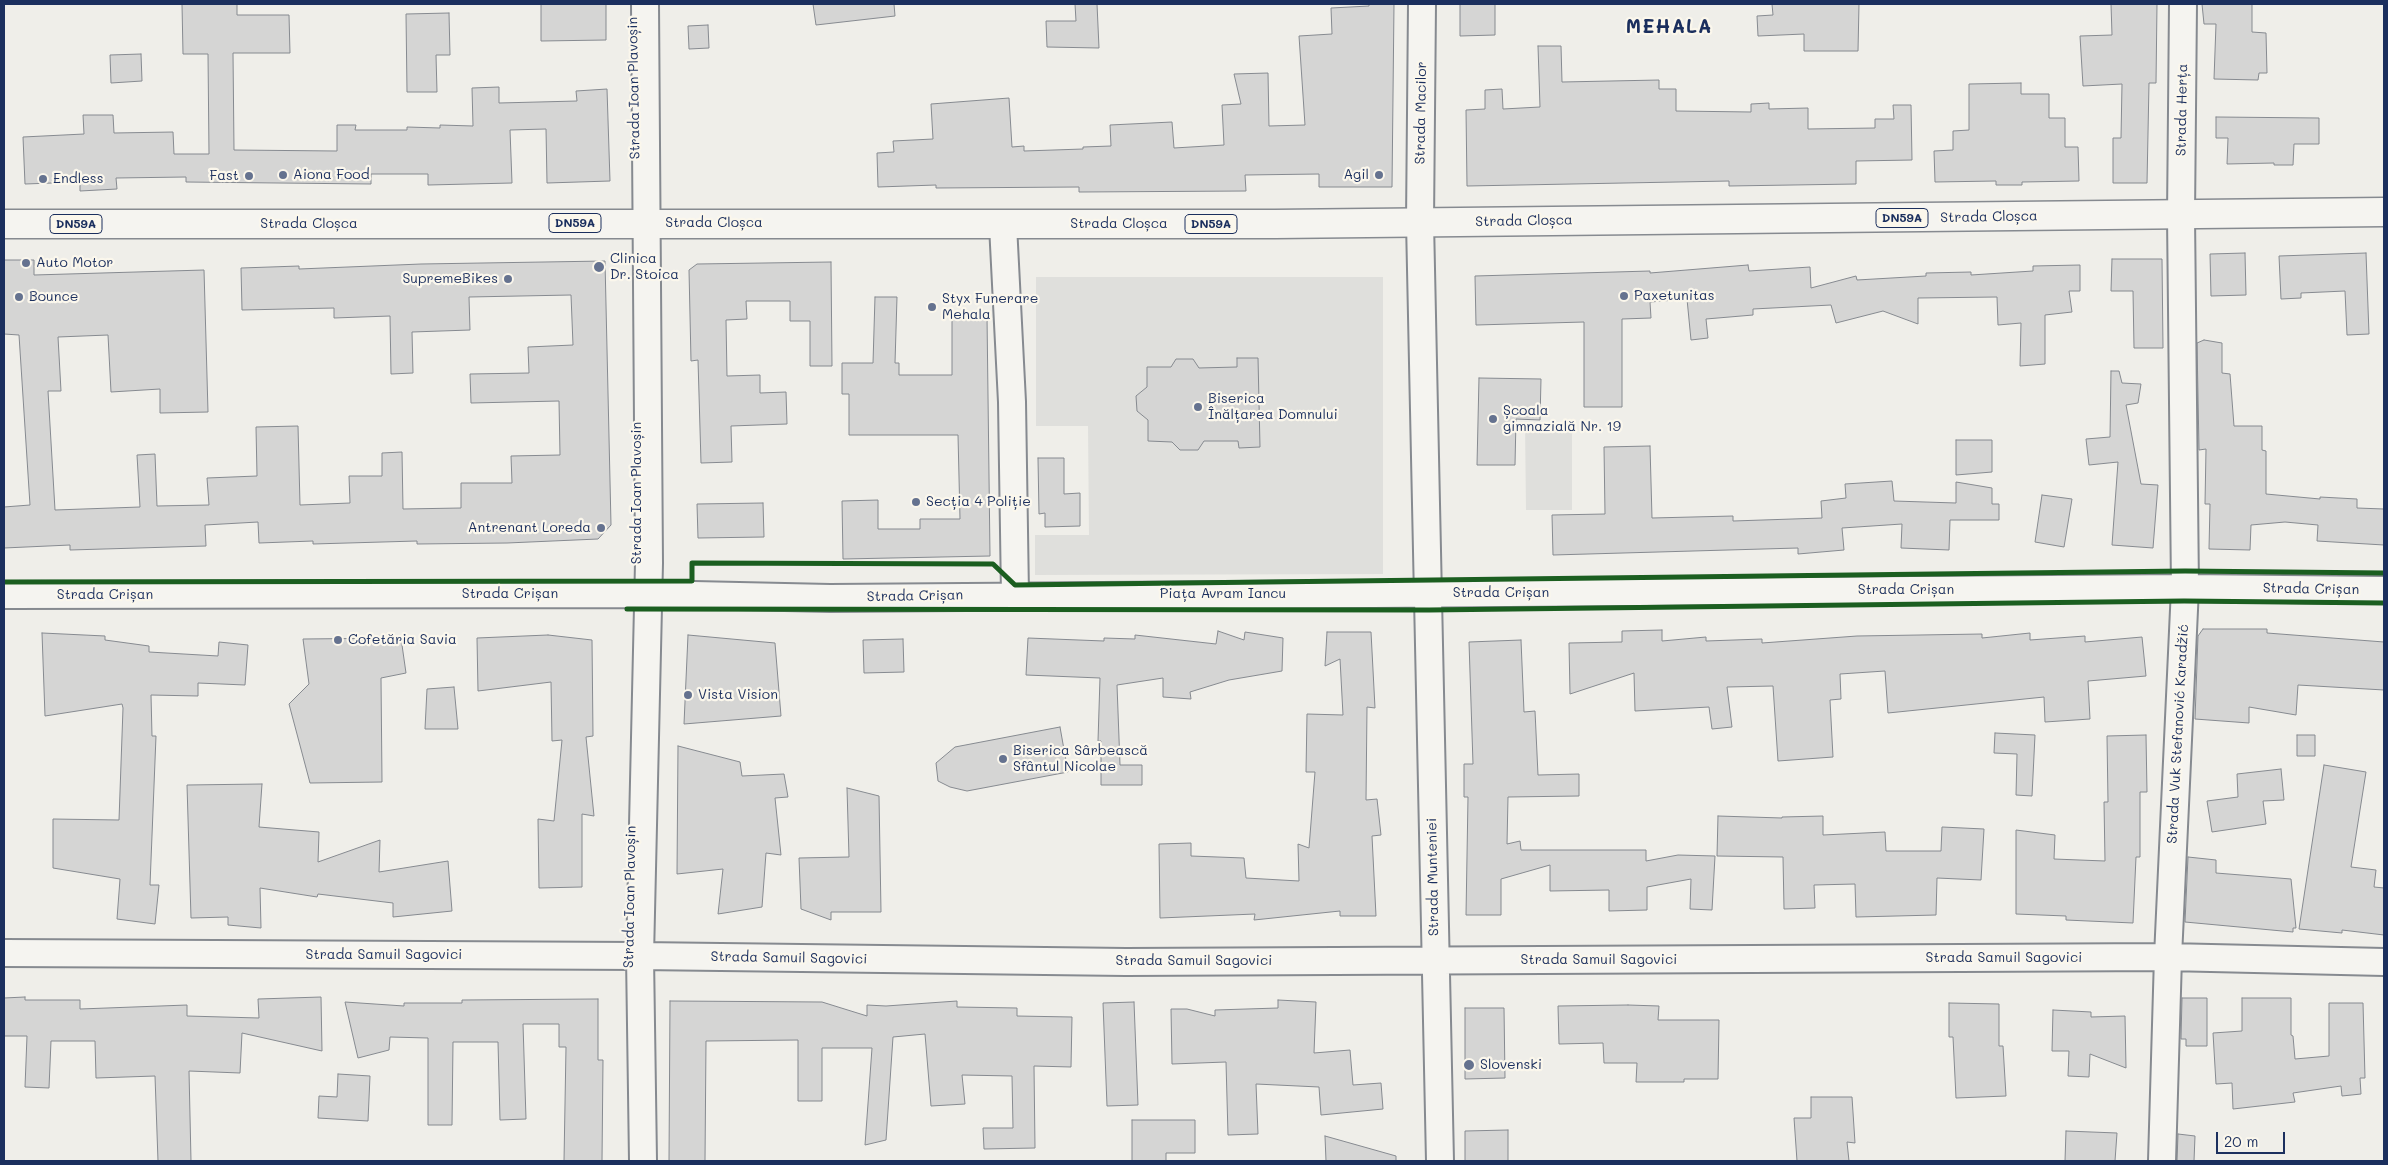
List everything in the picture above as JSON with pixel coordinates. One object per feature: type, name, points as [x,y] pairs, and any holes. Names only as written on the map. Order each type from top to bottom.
[{"type":"main road","name":"Strada Cloșca","points":[[4,224],[647,223],[1003,225],[2181,216],[2384,212]]},
{"type":"street","name":"Strada Ioan Plavoșin","points":[[644,1161],[640,956],[648,594],[645,4]]},
{"type":"street","name":"Strada Macilor","points":[[1420,222],[1422,4]]},
{"type":"street","name":"Strada Herța","points":[[2181,216],[2183,4]]},
{"type":"street","name":"Strada Vuk Stefanović Karadžić","points":[[2162,1161],[2168,957],[2185,588],[2181,216]]},
{"type":"street","points":[[1420,222],[1428,594]]},
{"type":"street","points":[[1003,225],[1012,402],[1016,595]]},
{"type":"street","name":"Strada Crișan","points":[[1428,594],[2185,588],[2384,590]]},
{"type":"street","name":"Strada Crișan","points":[[4,595],[648,594],[830,598],[1016,595]]},
{"type":"street","name":"Piața Avram Iancu","points":[[1016,595],[1428,594]]},
{"type":"street","name":"Strada Munteniei","points":[[1428,594],[1440,1161]]},
{"type":"street","name":"Strada Samuil Sagovici","points":[[4,953],[640,956],[1126,962],[2168,957],[2384,962]]},
{"type":"shaded area","points":[[1036,277],[1383,277],[1383,574],[1035,575],[1035,535],[1089,535],[1088,426],[1036,426]]},
{"type":"shaded area","points":[[1525,423],[1572,423],[1572,510],[1526,510]]},
{"type":"building","points":[[182,4],[237,4],[237,15],[289,15],[290,53],[233,53],[234,150],[337,151],[337,125],[356,125],[355,130],[407,130],[407,127],[440,128],[440,125],[473,126],[472,88],[499,87],[499,103],[577,101],[576,91],[607,89],[610,181],[547,183],[546,129],[510,130],[512,183],[428,185],[428,174],[371,174],[371,184],[186,182],[186,177],[116,178],[117,189],[80,191],[80,182],[25,184],[23,137],[84,134],[83,115],[113,115],[114,133],[173,132],[174,154],[209,154],[208,54],[183,54]]},
{"type":"building","points":[[541,4],[606,4],[606,40],[541,41]]},
{"type":"building","points":[[813,4],[894,4],[895,16],[816,25]]},
{"type":"building","points":[[1075,4],[1097,4],[1099,48],[1047,47],[1046,21],[1076,21]]},
{"type":"building","points":[[1369,4],[1394,4],[1392,187],[1319,187],[1319,174],[1245,175],[1246,191],[1079,192],[1079,187],[936,188],[936,185],[878,187],[877,153],[894,152],[893,141],[933,139],[931,104],[1009,98],[1012,147],[1024,146],[1024,151],[1111,146],[1110,125],[1172,122],[1174,148],[1224,145],[1222,105],[1241,104],[1234,74],[1268,73],[1269,126],[1305,125],[1299,36],[1332,34],[1331,8],[1369,6]]},
{"type":"building","points":[[1460,4],[1495,4],[1495,35],[1460,36]]},
{"type":"building","points":[[1772,4],[1859,4],[1858,51],[1804,51],[1804,34],[1758,36],[1757,16],[1773,15]]},
{"type":"building","points":[[2111,4],[2157,4],[2156,83],[2149,83],[2147,183],[2113,183],[2113,138],[2121,138],[2122,84],[2083,86],[2080,36],[2112,35]]},
{"type":"building","points":[[2202,4],[2252,4],[2252,32],[2266,33],[2267,73],[2259,73],[2258,80],[2214,79],[2216,24],[2204,24]]},
{"type":"building","points":[[449,13],[450,55],[436,55],[437,92],[407,92],[406,14]]},
{"type":"building","points":[[708,25],[709,48],[689,49],[688,26]]},
{"type":"building","points":[[1538,46],[1561,46],[1562,82],[1659,80],[1659,89],[1676,89],[1676,111],[1751,112],[1751,104],[1769,103],[1769,109],[1808,108],[1808,129],[1875,128],[1875,119],[1894,119],[1893,105],[1911,105],[1912,160],[1856,161],[1856,184],[1729,186],[1729,181],[1467,186],[1466,110],[1485,109],[1485,90],[1502,89],[1503,109],[1540,107]]},
{"type":"building","points":[[141,54],[142,81],[111,83],[110,55]]},
{"type":"building","points":[[2021,83],[2021,94],[2049,94],[2049,118],[2065,118],[2065,147],[2078,147],[2079,181],[2022,182],[2022,185],[1996,185],[1996,181],[1935,182],[1934,151],[1953,150],[1953,131],[1969,130],[1969,84]]},
{"type":"building","points":[[2216,117],[2319,118],[2319,144],[2294,144],[2293,165],[2274,165],[2274,163],[2227,164],[2228,138],[2216,138]]},
{"type":"building","points":[[2245,253],[2246,295],[2211,296],[2210,254]]},
{"type":"building","points":[[2366,253],[2369,334],[2347,335],[2345,291],[2301,293],[2301,298],[2281,299],[2279,256]]},
{"type":"building","points":[[2112,259],[2162,259],[2163,348],[2134,348],[2133,291],[2111,291]]},
{"type":"building","points":[[4,260],[34,260],[34,275],[204,270],[208,412],[160,413],[160,389],[111,392],[108,335],[58,337],[61,391],[48,391],[55,510],[140,507],[137,455],[155,454],[157,506],[209,505],[207,478],[257,476],[256,427],[298,426],[300,505],[350,503],[349,476],[382,476],[382,453],[402,452],[403,509],[461,508],[461,483],[512,483],[511,456],[560,455],[559,401],[471,403],[470,374],[529,373],[528,347],[573,345],[571,295],[469,297],[470,330],[412,332],[413,373],[391,374],[390,316],[334,318],[334,308],[242,310],[241,268],[299,266],[299,269],[421,264],[605,261],[611,525],[598,539],[507,543],[417,544],[417,541],[313,544],[313,541],[259,543],[258,522],[205,525],[206,546],[70,550],[70,545],[4,548],[4,507],[30,505],[19,335],[4,334]]},
{"type":"building","points":[[831,262],[832,366],[810,366],[810,321],[790,321],[790,301],[746,301],[747,319],[726,320],[727,376],[760,375],[760,393],[786,392],[787,424],[731,426],[732,462],[701,463],[698,360],[691,361],[689,270],[697,264]]},
{"type":"building","points":[[1748,265],[1749,271],[1810,267],[1811,288],[1856,276],[1857,280],[1926,276],[1926,273],[1971,272],[1971,275],[2033,271],[2033,266],[2080,265],[2080,291],[2069,291],[2072,312],[2045,315],[2045,364],[2020,366],[2021,323],[1998,325],[1997,297],[1918,298],[1918,324],[1883,311],[1836,323],[1831,305],[1753,309],[1753,315],[1706,319],[1708,338],[1691,340],[1687,299],[1650,302],[1651,318],[1622,319],[1622,407],[1584,407],[1584,322],[1476,325],[1475,276],[1650,271],[1650,273]]},
{"type":"building","points":[[875,297],[897,297],[895,363],[899,363],[899,375],[952,375],[952,317],[987,316],[990,556],[843,559],[842,501],[878,500],[878,529],[920,529],[920,519],[960,519],[958,435],[849,435],[849,394],[842,394],[842,363],[873,363]]},
{"type":"building","points":[[2204,340],[2222,343],[2222,373],[2230,374],[2234,426],[2262,426],[2262,450],[2266,451],[2266,494],[2320,499],[2320,497],[2357,499],[2357,508],[2384,509],[2384,545],[2317,541],[2318,525],[2285,522],[2251,525],[2250,550],[2209,549],[2210,504],[2205,504],[2206,449],[2199,450],[2197,343]]},
{"type":"building","name":"Biserica Înălțarea Domnului","points":[[1237,358],[1258,358],[1260,447],[1239,448],[1238,441],[1204,441],[1198,450],[1180,450],[1172,442],[1148,441],[1148,420],[1137,411],[1136,396],[1147,387],[1147,367],[1171,367],[1176,359],[1193,359],[1199,368],[1237,367]]},
{"type":"building","points":[[2111,371],[2119,371],[2122,383],[2141,384],[2138,403],[2126,405],[2141,484],[2158,485],[2153,548],[2112,545],[2118,462],[2089,465],[2086,439],[2110,437]]},
{"type":"building","points":[[1479,378],[1541,379],[1540,420],[1516,419],[1515,465],[1477,465]]},
{"type":"building","points":[[1956,440],[1992,440],[1992,472],[1956,475]]},
{"type":"building","points":[[1650,446],[1652,518],[1733,516],[1733,521],[1822,518],[1821,501],[1846,498],[1845,484],[1892,481],[1894,501],[1956,503],[1956,482],[1992,488],[1992,504],[1999,504],[1999,520],[1950,520],[1949,550],[1901,548],[1902,524],[1842,528],[1844,550],[1798,554],[1798,548],[1553,555],[1552,515],[1605,514],[1604,447]]},
{"type":"building","points":[[1038,458],[1064,458],[1064,494],[1080,493],[1080,526],[1045,527],[1045,513],[1039,514]]},
{"type":"building","points":[[2042,495],[2072,499],[2064,547],[2035,542]]},
{"type":"building","points":[[763,503],[764,537],[698,538],[697,504]]},
{"type":"building","points":[[2203,629],[2267,629],[2267,633],[2384,642],[2384,690],[2298,685],[2296,715],[2249,707],[2249,723],[2195,719],[2198,636]]},
{"type":"building","points":[[1662,630],[1662,641],[1706,637],[1706,641],[1762,639],[1762,643],[1857,636],[1982,634],[1982,638],[2030,633],[2030,640],[2085,636],[2085,642],[2142,637],[2146,676],[2088,681],[2090,719],[2045,722],[2044,697],[1888,713],[1885,671],[1840,674],[1841,699],[1830,700],[1833,757],[1778,761],[1773,686],[1727,687],[1732,727],[1712,729],[1709,707],[1635,711],[1634,673],[1570,694],[1569,643],[1622,642],[1622,631]]},
{"type":"building","points":[[1218,631],[1244,640],[1245,632],[1283,638],[1282,671],[1229,680],[1190,692],[1191,699],[1163,697],[1163,678],[1117,685],[1120,765],[1142,765],[1142,785],[1101,785],[1101,741],[1098,741],[1100,678],[1026,675],[1028,638],[1104,641],[1104,638],[1135,639],[1135,635],[1216,644]]},
{"type":"building","points":[[1327,632],[1371,632],[1375,708],[1367,707],[1366,800],[1377,799],[1381,835],[1372,836],[1376,916],[1340,916],[1340,911],[1254,920],[1255,914],[1160,918],[1159,844],[1191,843],[1191,856],[1244,858],[1246,878],[1299,881],[1298,844],[1309,848],[1315,772],[1306,772],[1307,714],[1343,715],[1340,659],[1325,666]]},
{"type":"building","points":[[42,633],[105,636],[105,640],[149,646],[149,652],[218,656],[219,642],[248,645],[245,685],[198,683],[198,696],[151,695],[152,736],[156,736],[150,885],[159,885],[155,924],[117,919],[120,879],[53,868],[53,819],[119,820],[123,708],[122,704],[45,716]]},
{"type":"building","points":[[548,635],[592,640],[593,736],[586,737],[594,816],[582,814],[582,887],[539,888],[538,819],[554,821],[562,740],[552,741],[551,682],[478,691],[477,638]]},
{"type":"building","points":[[688,635],[775,643],[781,716],[684,724]]},
{"type":"building","points":[[401,638],[406,673],[381,678],[382,782],[310,783],[289,704],[309,684],[303,639]]},
{"type":"building","points":[[903,639],[904,672],[864,673],[863,640]]},
{"type":"building","points":[[1521,640],[1524,712],[1535,711],[1538,775],[1579,774],[1579,796],[1508,797],[1507,844],[1520,841],[1521,850],[1646,850],[1646,861],[1678,855],[1715,856],[1712,910],[1690,909],[1691,879],[1647,887],[1647,910],[1609,911],[1609,890],[1550,891],[1550,865],[1501,879],[1501,915],[1466,915],[1468,797],[1464,797],[1464,764],[1473,764],[1469,642]]},
{"type":"building","points":[[454,687],[458,729],[425,729],[427,689]]},
{"type":"building","name":"Biserica Sârbească Sfântul Nicolae","points":[[1060,727],[1068,772],[967,791],[950,787],[938,781],[936,763],[955,747]]},
{"type":"building","points":[[1995,733],[2035,735],[2032,796],[2016,795],[2017,754],[1994,753]]},
{"type":"building","points":[[2146,735],[2147,792],[2140,792],[2140,857],[2136,857],[2133,923],[2066,920],[2066,916],[2016,914],[2016,830],[2055,835],[2054,859],[2105,861],[2104,802],[2108,802],[2107,736]]},
{"type":"building","points":[[2297,735],[2315,735],[2315,756],[2297,756]]},
{"type":"building","points":[[678,746],[740,762],[742,776],[784,774],[788,797],[775,798],[781,855],[766,853],[762,907],[718,914],[723,869],[677,874]]},
{"type":"building","points":[[2324,765],[2366,772],[2351,867],[2376,870],[2374,887],[2384,888],[2384,935],[2342,930],[2342,933],[2299,929]]},
{"type":"building","points":[[2281,769],[2284,800],[2263,801],[2266,824],[2212,832],[2207,801],[2238,797],[2237,774]]},
{"type":"building","points":[[262,784],[259,827],[319,832],[318,862],[380,840],[379,872],[448,861],[452,911],[393,917],[393,903],[318,894],[317,897],[260,888],[261,928],[228,925],[228,917],[191,918],[187,785]]},
{"type":"building","points":[[847,788],[879,796],[881,912],[831,912],[831,920],[801,909],[799,858],[849,857]]},
{"type":"building","points":[[1718,816],[1782,818],[1823,816],[1823,835],[1885,832],[1886,851],[1941,851],[1942,827],[1984,829],[1981,880],[1937,878],[1936,915],[1856,917],[1855,884],[1814,885],[1815,908],[1784,909],[1783,857],[1717,856]]},
{"type":"building","points":[[2188,857],[2216,860],[2216,873],[2291,879],[2296,928],[2293,928],[2293,932],[2185,922]]},
{"type":"building","points":[[25,997],[25,1000],[80,1000],[80,1009],[187,1005],[187,1016],[259,1018],[258,999],[321,997],[322,1051],[242,1033],[240,1073],[189,1071],[191,1161],[158,1161],[155,1076],[96,1078],[95,1041],[51,1041],[49,1088],[25,1087],[27,1036],[4,1036],[4,998]]},
{"type":"building","points":[[2182,998],[2207,998],[2207,1046],[2186,1046],[2186,1039],[2181,1039]]},
{"type":"building","points":[[2242,998],[2291,998],[2291,1035],[2293,1036],[2295,1059],[2329,1056],[2329,1003],[2363,1003],[2365,1078],[2360,1078],[2361,1094],[2342,1096],[2341,1086],[2293,1093],[2295,1102],[2233,1109],[2232,1083],[2216,1084],[2213,1033],[2242,1031]]},
{"type":"building","points":[[598,999],[598,1060],[603,1060],[602,1161],[564,1161],[566,1047],[559,1047],[559,1024],[523,1024],[526,1119],[500,1120],[498,1042],[453,1042],[452,1125],[428,1125],[428,1038],[390,1037],[389,1050],[358,1058],[345,1002],[404,1006],[404,1003],[462,1003],[462,1000]]},
{"type":"building","points":[[1278,1000],[1316,1002],[1314,1053],[1350,1050],[1353,1085],[1381,1083],[1383,1109],[1321,1115],[1319,1087],[1256,1084],[1258,1134],[1228,1135],[1226,1062],[1172,1064],[1171,1009],[1187,1009],[1215,1016],[1215,1010],[1278,1008]]},
{"type":"building","points":[[670,1001],[822,1002],[867,1016],[867,1005],[886,1006],[957,1001],[957,1007],[1017,1008],[1017,1016],[1072,1017],[1071,1067],[1034,1066],[1035,1148],[984,1149],[983,1128],[1013,1128],[1012,1076],[962,1075],[965,1104],[931,1106],[925,1034],[893,1037],[886,1140],[865,1145],[872,1048],[822,1048],[822,1101],[798,1101],[798,1040],[706,1041],[705,1161],[669,1161]]},
{"type":"building","points":[[1134,1002],[1138,1105],[1107,1106],[1103,1003]]},
{"type":"building","points":[[1949,1003],[1999,1004],[1999,1046],[2003,1046],[2006,1096],[1956,1098],[1953,1037],[1949,1037]]},
{"type":"building","points":[[1558,1006],[1659,1006],[1658,1020],[1719,1020],[1718,1079],[1684,1079],[1684,1082],[1636,1082],[1637,1063],[1604,1063],[1603,1043],[1559,1044]]},
{"type":"building","points":[[1465,1008],[1504,1008],[1505,1078],[1465,1079]]},
{"type":"building","points":[[2053,1010],[2091,1012],[2091,1017],[2125,1016],[2126,1068],[2090,1054],[2089,1077],[2068,1076],[2069,1051],[2052,1051]]},
{"type":"building","points":[[338,1074],[370,1076],[368,1121],[318,1118],[319,1096],[337,1097]]},
{"type":"building","points":[[1811,1097],[1852,1097],[1855,1143],[1847,1142],[1849,1161],[1797,1161],[1794,1118],[1811,1118]]},
{"type":"building","points":[[1132,1120],[1195,1120],[1195,1153],[1166,1153],[1166,1161],[1132,1161]]},
{"type":"building","points":[[1508,1130],[1508,1161],[1465,1161],[1465,1131]]},
{"type":"building","points":[[2066,1131],[2117,1133],[2115,1161],[2065,1161]]},
{"type":"building","points":[[2178,1134],[2195,1136],[2194,1161],[2177,1161]]},
{"type":"building","points":[[1325,1136],[1396,1156],[1396,1161],[1326,1161]]},
{"type":"cycle path","points":[[4,582],[692,581],[692,563],[993,564],[1015,585],[2185,571],[2384,573]]},
{"type":"cycle path","points":[[627,609],[1429,610],[2184,601],[2384,603]]},
{"type":"place","name":"Aiona Food","points":[[283,175]]},
{"type":"place","name":"Agil","points":[[1379,175]]},
{"type":"place","name":"Fast","points":[[249,176]]},
{"type":"place","name":"Endless","points":[[43,179]]},
{"type":"place","name":"Auto Motor","points":[[26,263]]},
{"type":"place","name":"Clinica Dr. Stoica","points":[[599,267]]},
{"type":"place","name":"SupremeBikes","points":[[508,279]]},
{"type":"place","name":"Paxetunitas","points":[[1624,296]]},
{"type":"place","name":"Bounce","points":[[19,297]]},
{"type":"place","name":"Styx Funerare Mehala","points":[[932,307]]},
{"type":"place","name":"Biserica Înălțarea Domnului","points":[[1198,407]]},
{"type":"place","name":"Școala gimnazială Nr. 19","points":[[1493,419]]},
{"type":"place","name":"Secția 4 Poliție","points":[[916,502]]},
{"type":"place","name":"Antrenant Loreda","points":[[601,528]]},
{"type":"place","name":"Cofetăria Savia","points":[[338,640]]},
{"type":"place","name":"Vista Vision","points":[[688,695]]},
{"type":"place","name":"Biserica Sârbească Sfântul Nicolae","points":[[1003,759]]},
{"type":"place","name":"Slovenski","points":[[1469,1065]]},
{"type":"district","name":"MEHALA","points":[[1669,27]]}]
